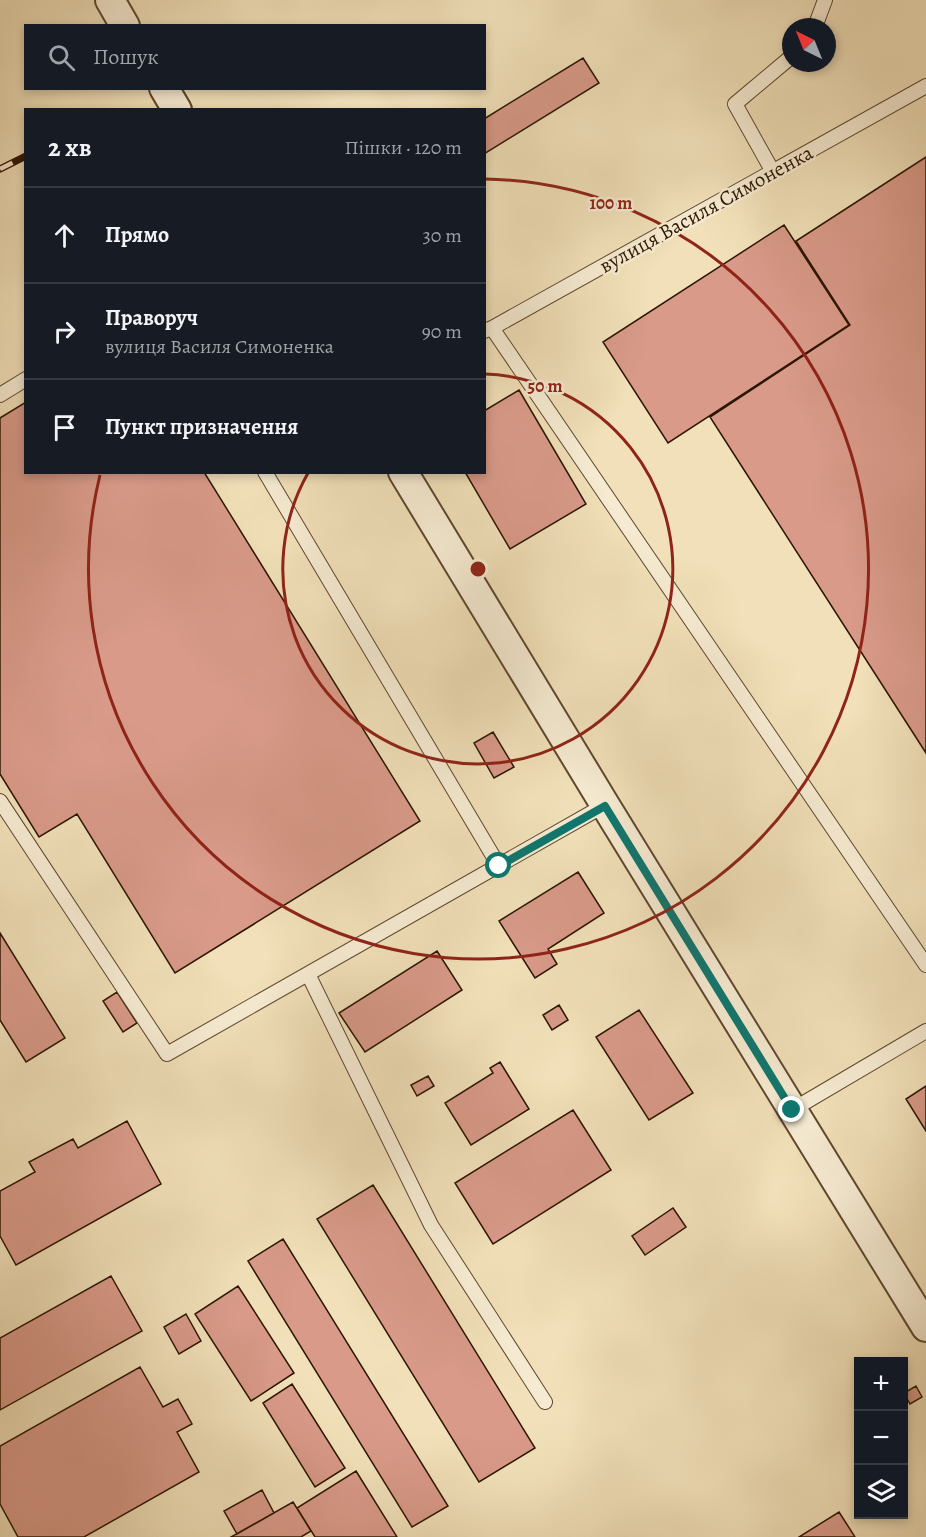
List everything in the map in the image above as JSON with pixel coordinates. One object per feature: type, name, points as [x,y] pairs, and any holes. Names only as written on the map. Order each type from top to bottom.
[{"type":"street","points":[[110,0],[124,24]]},
{"type":"street","points":[[165,90],[176,108]]},
{"type":"street","points":[[404,474],[605,806],[926,1327]]},
{"type":"lane","points":[[818,18],[825,0]]},
{"type":"lane","points":[[773,172],[735,104],[782,65]]},
{"type":"lane","name":"вулиця Василя Симоненка","points":[[488,329],[926,86]]},
{"type":"lane","points":[[488,329],[926,965]]},
{"type":"lane","points":[[0,395],[24,380]]},
{"type":"lane","points":[[266,474],[499,866]]},
{"type":"lane","points":[[0,801],[167,1054],[605,806]]},
{"type":"lane","points":[[308,974],[431,1225],[545,1402]]},
{"type":"lane","points":[[792,1110],[926,1031]]},
{"type":"building","points":[[583,58],[599,83],[486,153],[486,118]]},
{"type":"building","points":[[926,157],[926,753],[710,417],[850,325],[796,241]]},
{"type":"building","points":[[784,225],[849,325],[668,443],[603,342]]},
{"type":"building","points":[[519,390],[586,504],[510,549],[466,474],[486,474],[486,410]]},
{"type":"building","points":[[24,403],[24,474],[205,474],[420,821],[175,973],[77,814],[39,837],[0,774],[0,418]]},
{"type":"building","points":[[493,732],[514,767],[494,778],[474,743]]},
{"type":"building","points":[[578,872],[604,913],[548,949],[557,964],[535,978],[499,921]]},
{"type":"building","points":[[0,933],[65,1038],[26,1062],[0,1020]]},
{"type":"building","points":[[437,951],[462,990],[365,1052],[339,1013]]},
{"type":"building","points":[[117,992],[137,1023],[123,1032],[103,1001]]},
{"type":"building","points":[[559,1005],[568,1020],[552,1030],[543,1015]]},
{"type":"building","points":[[639,1010],[693,1093],[649,1120],[596,1037]]},
{"type":"building","points":[[500,1062],[529,1109],[471,1145],[445,1103],[493,1073],[490,1068]]},
{"type":"building","points":[[428,1076],[434,1086],[417,1096],[411,1085]]},
{"type":"building","points":[[926,1086],[926,1131],[906,1099]]},
{"type":"building","points":[[573,1110],[611,1170],[493,1244],[455,1183]]},
{"type":"building","points":[[127,1121],[161,1184],[16,1265],[0,1236],[0,1191],[35,1172],[29,1162],[73,1139],[78,1148]]},
{"type":"building","points":[[373,1185],[535,1448],[479,1482],[317,1219]]},
{"type":"building","points":[[673,1208],[686,1227],[645,1255],[632,1236]]},
{"type":"building","points":[[283,1239],[448,1506],[412,1527],[248,1261]]},
{"type":"building","points":[[111,1276],[142,1331],[0,1410],[0,1338]]},
{"type":"building","points":[[238,1286],[294,1373],[251,1401],[195,1314]]},
{"type":"building","points":[[186,1314],[201,1341],[179,1354],[164,1327]]},
{"type":"building","points":[[140,1367],[163,1407],[178,1399],[192,1424],[177,1432],[199,1472],[84,1537],[18,1537],[0,1504],[0,1446]]},
{"type":"building","points":[[292,1384],[345,1468],[315,1487],[263,1403]]},
{"type":"building","points":[[916,1386],[922,1397],[910,1404],[908,1391]]},
{"type":"building","points":[[356,1471],[397,1537],[315,1537],[297,1508]]},
{"type":"building","points":[[262,1490],[274,1513],[237,1534],[224,1511]]},
{"type":"building","points":[[293,1502],[311,1531],[301,1537],[231,1537]]},
{"type":"building","points":[[839,1512],[855,1537],[799,1537]]},
{"type":"railway","points":[[0,169],[24,157]]},
{"type":"route","points":[[499,866],[605,806],[792,1110]]}]
